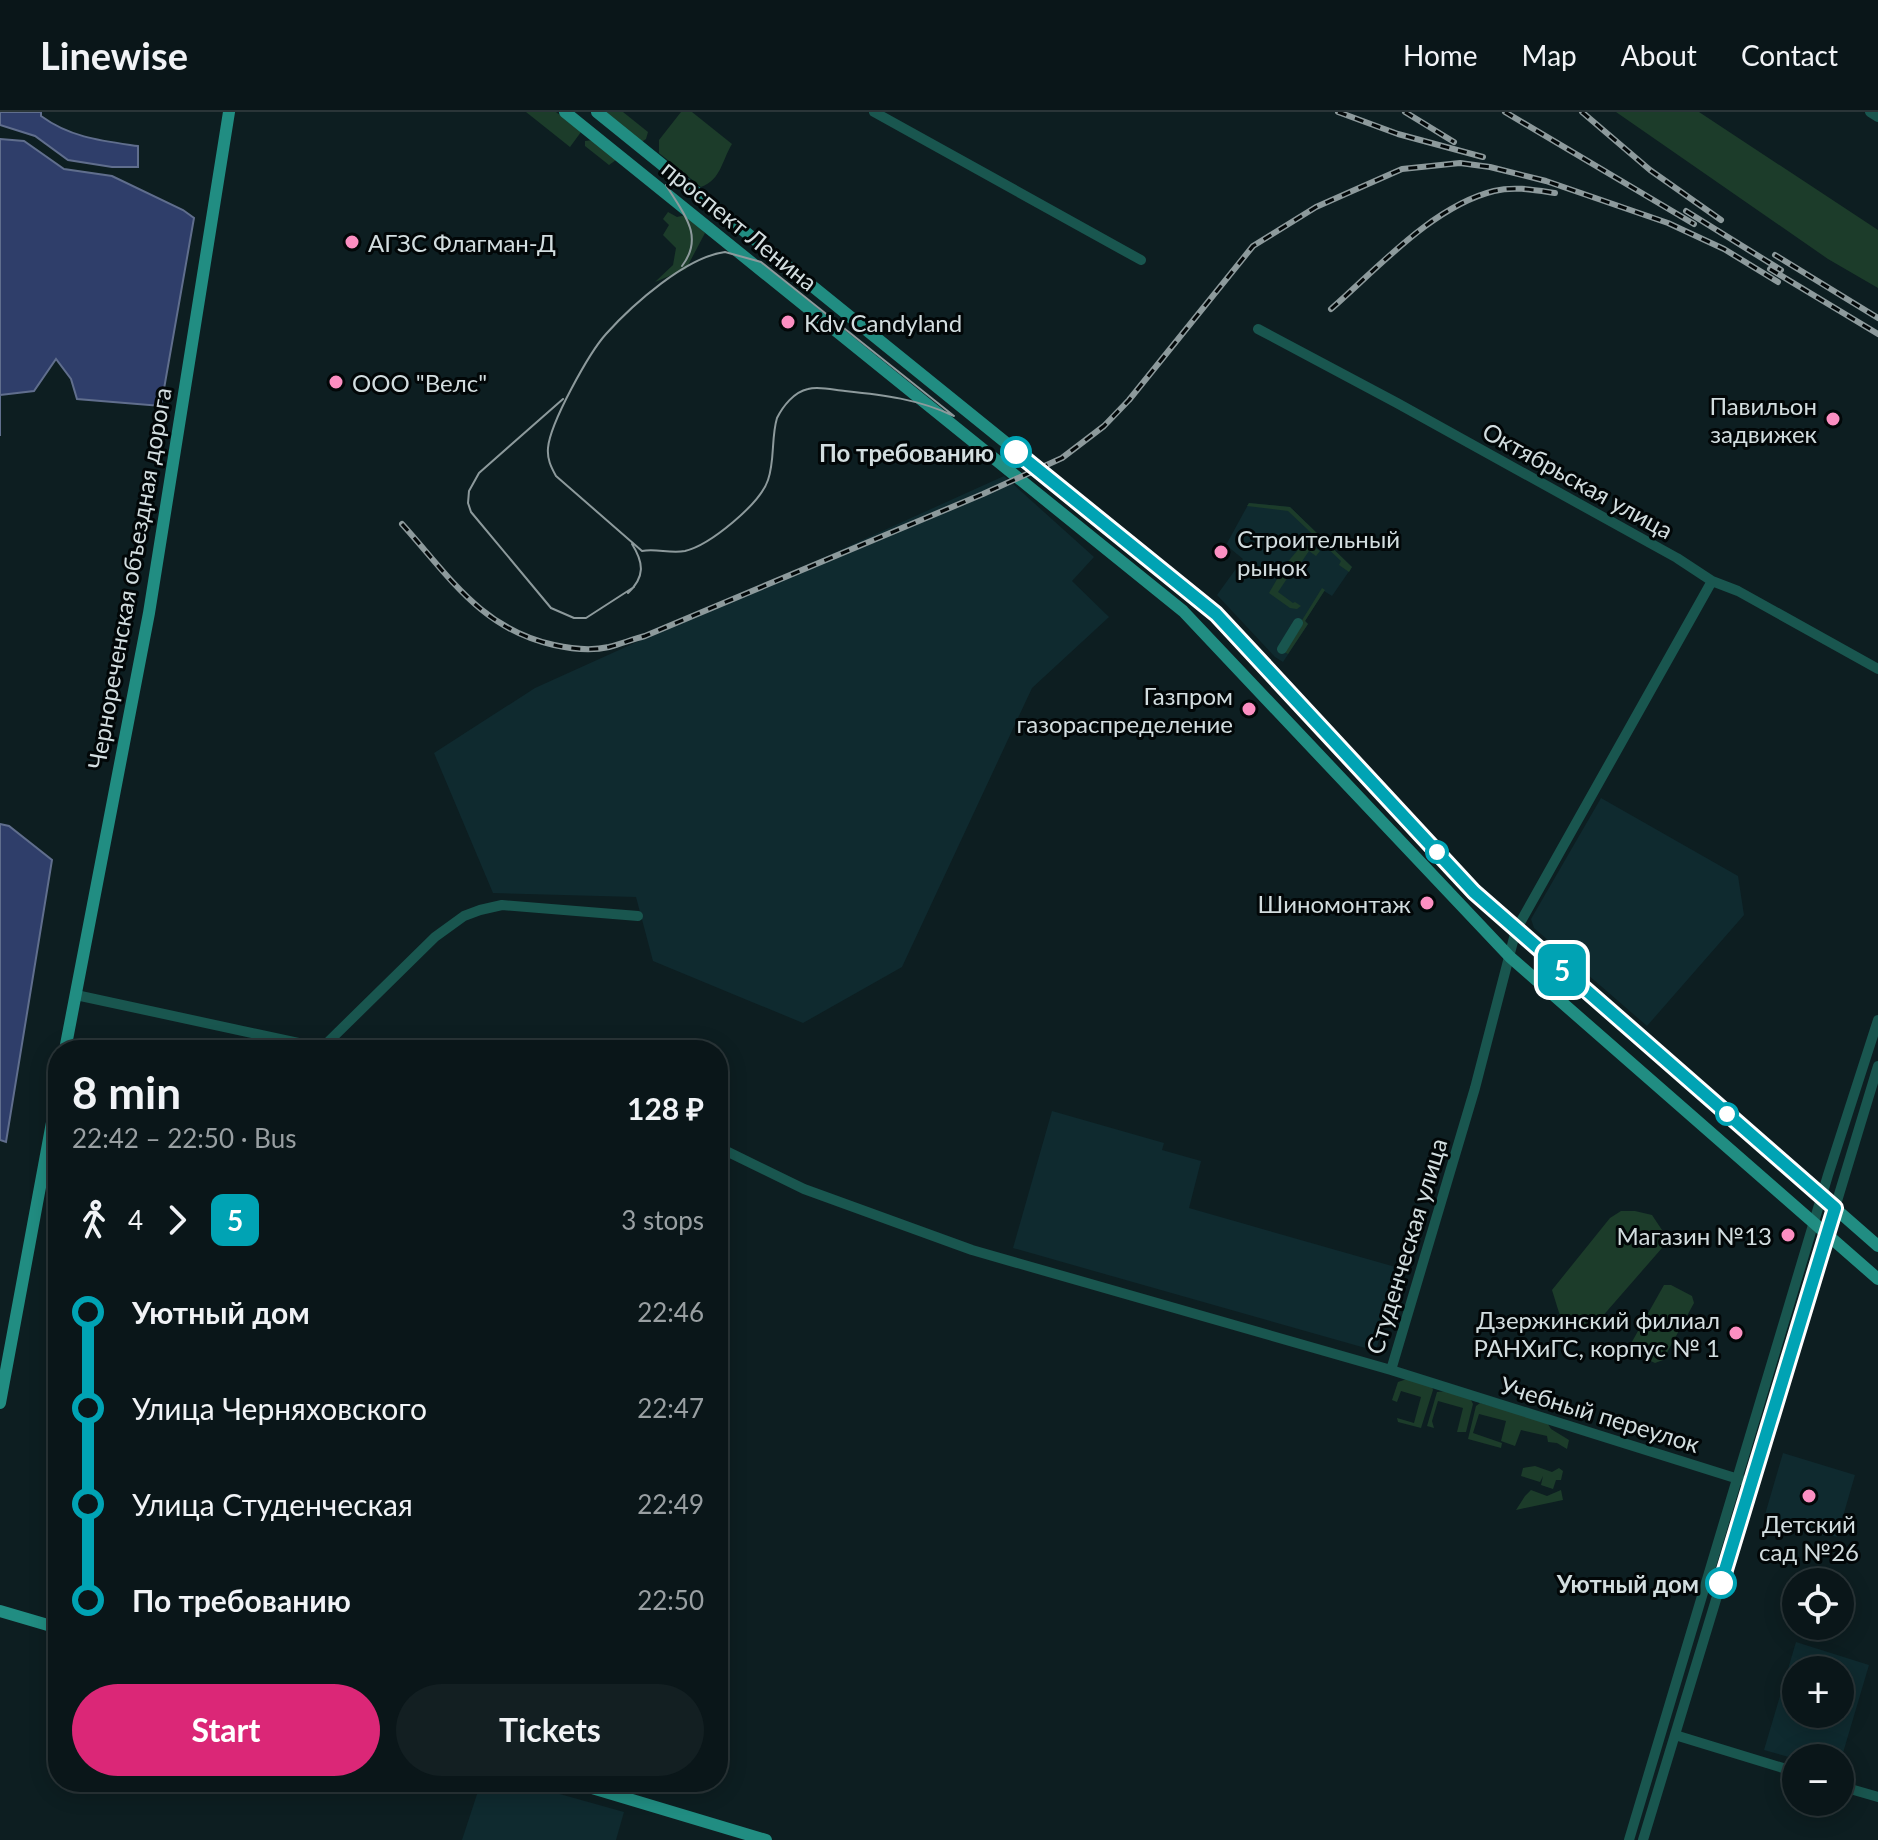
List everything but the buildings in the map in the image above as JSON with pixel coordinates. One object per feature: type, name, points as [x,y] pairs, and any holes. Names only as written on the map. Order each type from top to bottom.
[{"type":"main road","name":"Чернореченская объездная дорога","points":[[67,1040],[149,613],[229,112]]},
{"type":"main road","name":"проспект Ленина","points":[[565,112],[1183,611],[1510,957],[1878,1279]]},
{"type":"main road","name":"проспект Ленина","points":[[597,112],[1198,598],[1474,892],[1878,1246]]},
{"type":"main road","points":[[0,1403],[48,1144]]},
{"type":"main road","points":[[3,1614],[48,1625]]},
{"type":"main road","points":[[605,1792],[766,1840]]},
{"type":"street","points":[[874,112],[1141,260]]},
{"type":"street","points":[[1870,112],[1878,117]]},
{"type":"street","name":"Октябрьская улица","points":[[1258,329],[1411,410],[1677,558],[1712,581],[1738,591],[1878,669]]},
{"type":"street","name":"Студенческая улица","points":[[728,1152],[804,1189],[972,1250],[1391,1370],[1475,1088],[1516,930],[1712,581]]},
{"type":"street","points":[[1282,649],[1298,623]]},
{"type":"street","points":[[336,1040],[435,937],[464,916],[502,905],[638,916]]},
{"type":"street","points":[[76,995],[285,1040]]},
{"type":"street","points":[[1629,1840],[1878,1020]]},
{"type":"street","points":[[1643,1840],[1878,1066]]},
{"type":"street","name":"Учебный переулок","points":[[1391,1370],[1751,1483]]},
{"type":"street","points":[[1675,1735],[1782,1768]]},
{"type":"street","points":[[1854,1790],[1878,1797]]},
{"type":"shaded area","points":[[1004,476],[1094,557],[1072,581],[1109,617],[1032,688],[902,967],[803,1023],[653,961],[636,897],[493,893],[434,753],[535,688]]},
{"type":"shaded area","points":[[1249,503],[1290,507],[1352,567],[1332,596],[1324,591],[1305,621],[1308,624],[1283,662],[1217,595],[1243,559],[1226,545]]},
{"type":"shaded area","points":[[1601,798],[1738,876],[1744,915],[1647,1026],[1534,928],[1531,919]]},
{"type":"shaded area","points":[[1052,1111],[1164,1143],[1162,1150],[1201,1161],[1189,1208],[1399,1268],[1376,1351],[1013,1248]]},
{"type":"shaded area","name":"Детский сад №26","points":[[1783,1453],[1855,1475],[1837,1537],[1764,1518]]},
{"type":"shaded area","points":[[1796,1642],[1840,1656],[1792,1656]]},
{"type":"shaded area","points":[[1854,1660],[1869,1665],[1854,1716]]},
{"type":"shaded area","points":[[1782,1689],[1782,1728],[1850,1728],[1846,1744],[1782,1744],[1782,1755],[1764,1750]]},
{"type":"shaded area","points":[[478,1792],[553,1792],[624,1812],[616,1840],[462,1840]]},
{"type":"green space","points":[[526,112],[556,112],[581,132],[570,147]]},
{"type":"green space","points":[[602,112],[623,112],[648,132],[646,139],[640,143]]},
{"type":"green space","points":[[681,112],[692,112],[732,144],[717,175],[701,187],[659,153],[659,140]]},
{"type":"green space","points":[[1616,112],[1699,112],[1878,230],[1878,288],[1828,259]]},
{"type":"green space","points":[[593,140],[616,160],[609,165],[585,146],[585,141]]},
{"type":"green space","points":[[668,212],[677,217],[686,215],[705,233],[686,269],[655,282],[673,265],[676,248],[663,235],[669,225],[663,219]]},
{"type":"green space","points":[[1249,503],[1290,507],[1352,567],[1349,572],[1288,511],[1247,506]]},
{"type":"green space","points":[[1302,545],[1310,545],[1320,551],[1316,556],[1309,551],[1296,570],[1286,564]]},
{"type":"green space","points":[[1283,569],[1290,574],[1278,592],[1301,606],[1297,609],[1290,608],[1269,593]]},
{"type":"green space","points":[[1322,588],[1325,590],[1305,621],[1308,624],[1288,654],[1283,651]]},
{"type":"green space","points":[[1621,1211],[1652,1215],[1662,1230],[1662,1248],[1594,1326],[1561,1319],[1552,1290],[1610,1218]]},
{"type":"green space","points":[[1664,1285],[1671,1285],[1692,1296],[1694,1303],[1663,1360],[1655,1363],[1633,1353],[1629,1347]]},
{"type":"green space","points":[[1407,1379],[1432,1386],[1421,1428],[1398,1422],[1397,1418],[1414,1423],[1421,1397],[1401,1391],[1397,1402],[1392,1400],[1398,1382]]},
{"type":"green space","points":[[1448,1391],[1470,1398],[1473,1404],[1466,1432],[1457,1432],[1463,1408],[1438,1401],[1432,1421],[1434,1428],[1427,1426],[1437,1392]]},
{"type":"green space","points":[[1480,1403],[1546,1421],[1551,1429],[1569,1440],[1567,1449],[1548,1442],[1547,1436],[1521,1430],[1515,1446],[1501,1441],[1506,1421],[1479,1414],[1473,1433],[1502,1443],[1501,1448],[1468,1439],[1476,1406]]},
{"type":"green space","points":[[1535,1466],[1552,1472],[1559,1468],[1563,1471],[1561,1480],[1556,1480],[1553,1489],[1541,1485],[1543,1476],[1540,1482],[1521,1476],[1523,1468]]},
{"type":"green space","points":[[1531,1490],[1547,1496],[1561,1490],[1563,1500],[1516,1510]]},
{"type":"water","points":[[0,112],[41,112],[41,116],[52,123],[76,134],[138,146],[138,167],[112,167],[68,160],[35,136],[0,125]]},
{"type":"water","points":[[0,139],[24,141],[64,169],[112,176],[194,218],[161,406],[77,399],[71,379],[56,359],[34,391],[0,395]]},
{"type":"water","points":[[0,824],[9,826],[52,860],[6,1142],[0,1140]]},
{"type":"tram line","points":[[666,185],[685,215],[692,235],[689,255],[682,266]]},
{"type":"tram line","points":[[725,252],[761,262],[954,416],[927,405],[887,396],[822,388],[798,393],[777,418],[768,480],[745,511],[707,541],[685,551],[642,551],[556,476],[548,456],[550,437],[581,372],[617,322],[677,272],[725,252]]},
{"type":"tram line","points":[[563,399],[479,473],[469,491],[471,512],[551,608],[574,618],[586,618],[634,587]]},
{"type":"tram line","points":[[628,593],[641,570],[632,544]]},
{"type":"railway","points":[[1338,112],[1398,134],[1483,157]]},
{"type":"railway","points":[[1405,112],[1454,142]]},
{"type":"railway","points":[[1505,112],[1694,224]]},
{"type":"railway","points":[[1582,112],[1650,170],[1721,220]]},
{"type":"railway","points":[[402,524],[468,598],[506,627],[561,646],[588,649],[609,647],[645,636],[1062,458],[1104,426],[1129,400],[1253,246],[1316,207],[1402,169],[1460,163],[1546,181],[1668,223],[1724,249],[1778,282]]},
{"type":"railway","points":[[1331,309],[1407,240],[1449,210],[1494,191],[1524,189],[1555,193]]},
{"type":"railway","points":[[1686,211],[1781,270]]},
{"type":"railway","points":[[1775,255],[1878,318]]},
{"type":"railway","points":[[1770,269],[1878,334]]},
{"type":"bus line","name":"5","points":[[1016,452],[1216,614],[1474,892],[1835,1208],[1721,1583]]},
{"type":"place","name":"АГЗС Флагман-Д","points":[[352,242]]},
{"type":"place","name":"Kdv Candyland","points":[[788,322]]},
{"type":"place","name":"ООО \"Велс\"","points":[[336,382]]},
{"type":"place","name":"Павильон задвижек","points":[[1833,419]]},
{"type":"place","name":"По требованию","points":[[1016,452]]},
{"type":"place","name":"Строительный рынок","points":[[1221,552]]},
{"type":"place","name":"Газпром газораспределение","points":[[1249,709]]},
{"type":"place","name":"Шиномонтаж","points":[[1427,903]]},
{"type":"place","name":"Магазин №13","points":[[1788,1235]]},
{"type":"place","name":"Дзержинский филиал РАНХиГС, корпус № 1","points":[[1736,1333]]},
{"type":"place","name":"Детский сад №26","points":[[1809,1496]]},
{"type":"place","name":"Уютный дом","points":[[1721,1583]]}]
